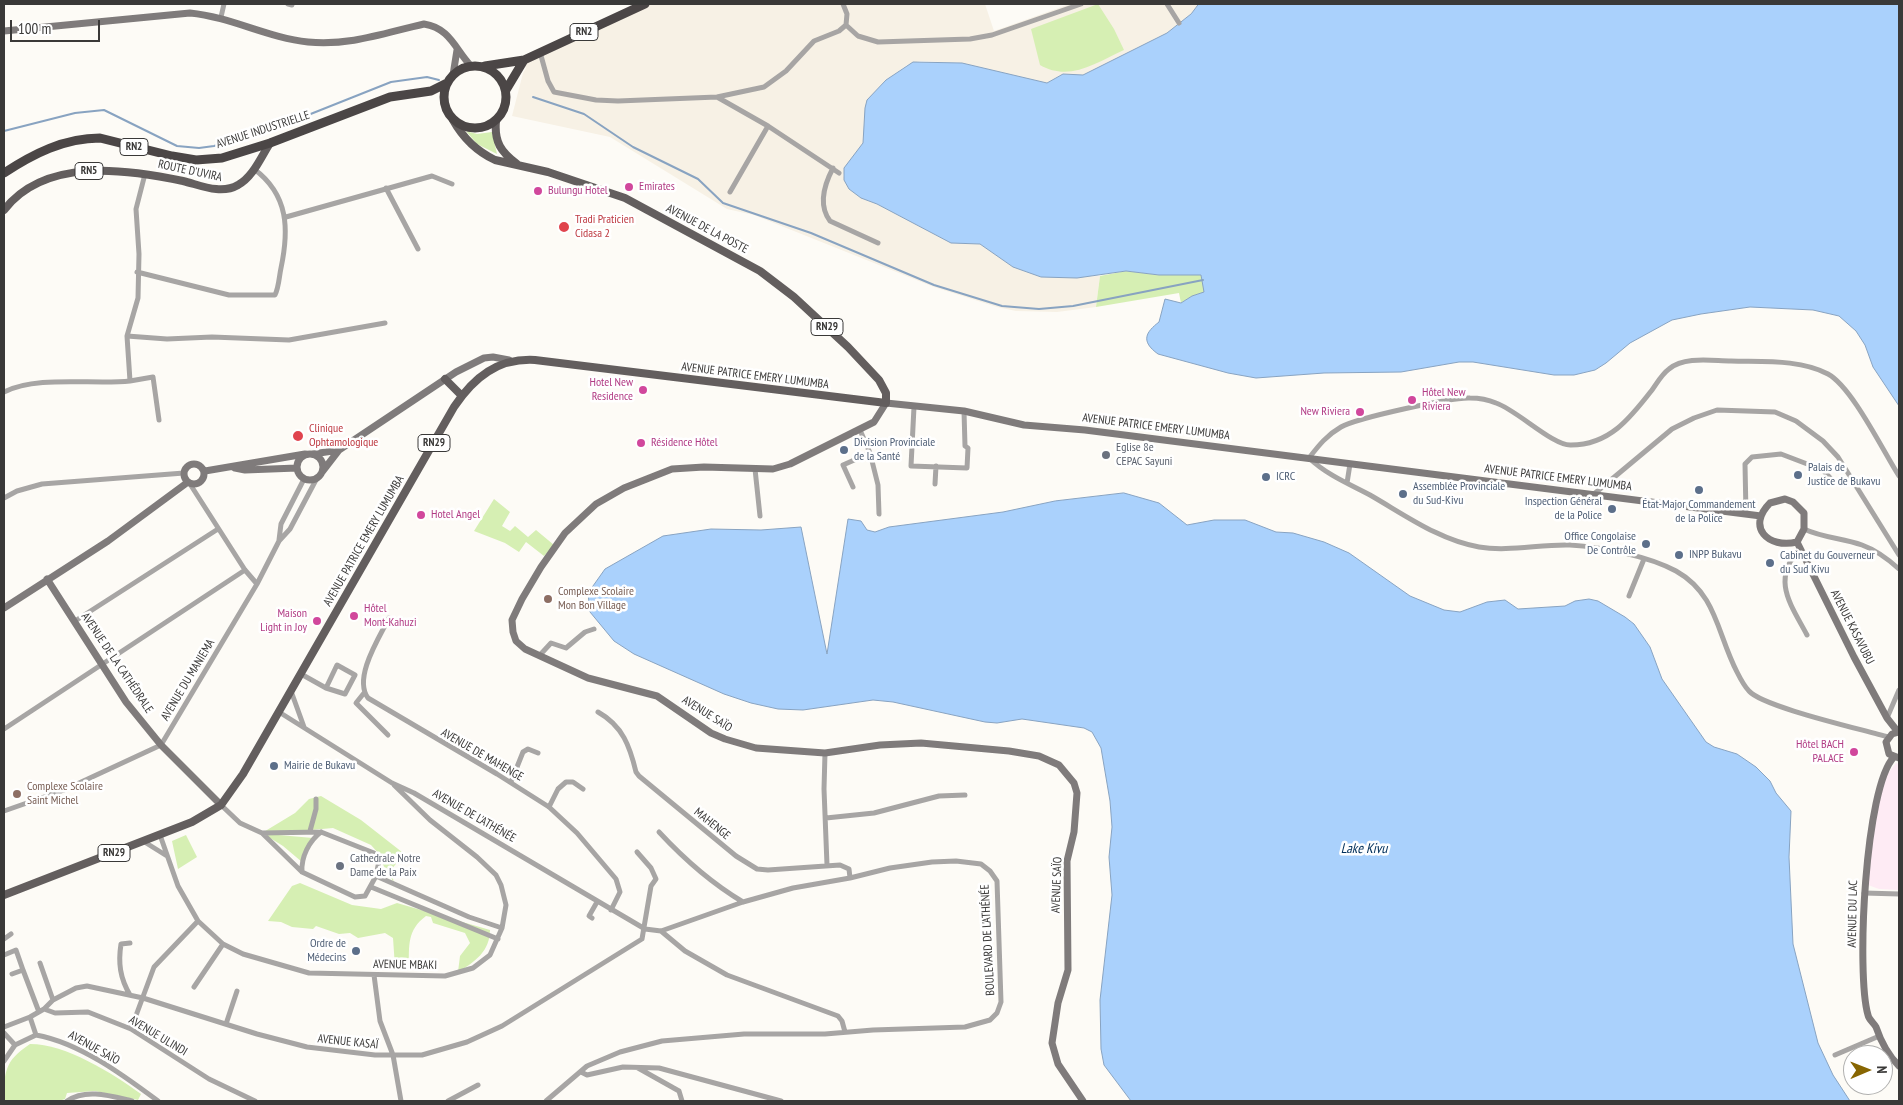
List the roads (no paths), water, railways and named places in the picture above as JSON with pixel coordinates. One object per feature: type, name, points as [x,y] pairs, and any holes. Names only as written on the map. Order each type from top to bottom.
[{"type":"highway","name":"RN2","points":[[475,66],[504,65],[524,60],[644,4]]},
{"type":"highway","points":[[506,90],[495,73],[475,66],[450,79],[444,93],[445,104],[453,120],[465,127],[474,129],[484,128],[496,121],[506,105],[506,90],[524,60]]},
{"type":"highway","name":"AVENUE INDUSTRIELLE","points":[[4,173],[58,145],[89,138],[100,138],[196,160],[222,158],[270,143],[390,97],[431,91],[450,79]]},
{"type":"highway","name":"AVENUE INDUSTRIELLE","points":[[414,94],[433,97],[445,104]]},
{"type":"main road","name":"RN29","points":[[453,120],[464,137],[485,155],[518,166]]},
{"type":"main road","name":"AVENUE DE LA POSTE","points":[[496,121],[496,135],[500,149],[518,166],[575,180],[625,198],[760,271],[794,297],[848,347],[879,380],[886,394],[886,403]]},
{"type":"main road","name":"ROUTE D'UVIRA","points":[[4,210],[25,192],[42,182],[75,172],[116,170],[225,190],[244,181],[270,143]]},
{"type":"main road","name":"AVENUE PATRICE EMERY LUMUMBA","points":[[4,895],[192,822],[221,805],[243,774],[462,396],[476,381],[509,360],[556,362],[886,403]]},
{"type":"main road","points":[[444,379],[462,396]]},
{"type":"street","points":[[221,17],[224,4]]},
{"type":"street","points":[[540,52],[548,82],[554,92],[596,100],[618,101],[717,97],[764,87],[786,71],[814,41],[839,31],[846,24],[847,14],[843,4]]},
{"type":"street","points":[[846,24],[858,36],[878,42],[970,39],[992,35],[1081,4]]},
{"type":"street","points":[[1167,4],[1179,24]]},
{"type":"street","points":[[4,31],[190,13],[221,17],[295,40],[321,43],[358,41],[424,24],[435,26],[447,33],[457,50],[475,66]]},
{"type":"street","points":[[450,79],[457,50]]},
{"type":"street","points":[[717,97],[768,126],[839,173]]},
{"type":"street","points":[[730,192],[768,126]]},
{"type":"street","points":[[833,168],[824,192],[822,206],[825,214],[830,221],[878,243]]},
{"type":"street","points":[[137,272],[229,295],[273,296],[276,293],[284,251],[286,217],[270,183],[254,169]]},
{"type":"street","points":[[130,381],[126,336],[138,298],[137,272],[139,254],[136,209],[145,174]]},
{"type":"street","points":[[286,217],[432,176],[452,184]]},
{"type":"street","points":[[386,188],[418,249]]},
{"type":"street","points":[[126,336],[167,339],[212,337],[289,340],[384,323]]},
{"type":"street","points":[[279,541],[281,524],[304,479],[320,475],[339,450],[467,365],[484,358],[493,357],[509,360]]},
{"type":"street","points":[[1894,734],[1775,705],[1749,692],[1731,660],[1712,608],[1698,588],[1675,571],[1644,558],[1570,545],[1488,547],[1460,542],[1423,526],[1320,469],[1309,458],[1323,440],[1343,426],[1405,410],[1470,398],[1495,402],[1506,407],[1566,445],[1591,442],[1620,428],[1634,414],[1668,370],[1676,364],[1687,361],[1749,362],[1805,366],[1829,375],[1839,382],[1873,430],[1899,476]]},
{"type":"street","points":[[4,392],[39,384],[78,381],[130,381],[153,377],[159,420]]},
{"type":"street","name":"AVENUE PATRICE EMERY LUMUMBA","points":[[886,403],[914,408],[964,411],[1024,425],[1085,430],[1761,516]]},
{"type":"street","name":"AVENUE SAÏO","points":[[886,403],[874,422],[790,464],[773,469],[704,466],[672,469],[624,488],[586,512],[565,533],[545,561],[512,620],[513,632],[516,641],[539,656],[594,680],[657,696],[725,740],[770,750],[825,753],[880,745],[921,743],[1039,756],[1059,764],[1067,772],[1077,792],[1074,832],[1067,861],[1068,970],[1058,1003],[1052,1043],[1058,1064],[1083,1101]]},
{"type":"street","points":[[914,408],[911,466],[967,468],[968,448],[965,446],[964,411]]},
{"type":"street","points":[[1594,494],[1672,429],[1694,418],[1717,410],[1775,412],[1796,421],[1832,449],[1890,537],[1899,555]]},
{"type":"street","points":[[860,430],[870,453],[880,495],[879,514]]},
{"type":"street","points":[[235,468],[244,463],[339,450]]},
{"type":"street","points":[[853,487],[843,465],[870,453]]},
{"type":"street","points":[[296,468],[299,459],[309,454]]},
{"type":"street","points":[[309,454],[320,459],[320,475]]},
{"type":"street","points":[[1746,514],[1745,464],[1752,457],[1781,454],[1823,470],[1831,479]]},
{"type":"street","points":[[184,473],[187,467],[193,464],[200,465],[204,472],[202,481],[196,485],[189,483]]},
{"type":"street","points":[[1347,483],[1350,464]]},
{"type":"street","points":[[935,484],[936,466]]},
{"type":"street","points":[[204,472],[235,468],[245,470],[296,468]]},
{"type":"street","points":[[296,468],[304,479]]},
{"type":"street","points":[[755,469],[760,516]]},
{"type":"street","points":[[184,473],[218,529],[245,570],[257,584]]},
{"type":"street","points":[[4,498],[19,491],[48,484],[184,473]]},
{"type":"street","name":"AVENUE DU MANIEMA","points":[[161,745],[257,584],[279,541],[290,529],[320,475]]},
{"type":"street","points":[[4,608],[140,518],[189,483]]},
{"type":"street","points":[[1799,545],[1779,545],[1770,541],[1764,534],[1760,526],[1761,516],[1770,503],[1785,499],[1799,506],[1804,513],[1804,529],[1799,545],[1787,566],[1784,588],[1808,635]]},
{"type":"street","points":[[75,621],[218,529]]},
{"type":"street","points":[[1804,529],[1829,539],[1861,545],[1876,551],[1899,569]]},
{"type":"street","name":"AVENUE KASAVUBU","points":[[1799,545],[1888,720],[1894,734],[1886,748],[1896,758]]},
{"type":"street","points":[[1629,596],[1644,558]]},
{"type":"street","points":[[4,729],[245,570]]},
{"type":"street","name":"AVENUE DE LA CATHÉDRALE","points":[[48,579],[126,702],[161,745],[221,805],[240,823],[262,833],[302,872],[356,897],[365,896],[371,887]]},
{"type":"street","points":[[388,735],[356,703],[364,694],[362,681],[364,672],[389,618]]},
{"type":"street","points":[[539,656],[550,642],[566,648],[585,632],[594,629]]},
{"type":"street","points":[[301,674],[326,688],[345,694],[356,675],[337,665],[326,688]]},
{"type":"street","points":[[1888,720],[1899,690]]},
{"type":"street","points":[[291,691],[304,727]]},
{"type":"street","name":"AVENUE DE MAHENGE","points":[[364,694],[388,712],[511,782],[549,807],[578,833],[616,879],[620,892],[611,910]]},
{"type":"street","name":"AVENUE DE L'ATHÉNÉE","points":[[279,712],[392,783],[414,792],[597,902],[645,929],[661,932]]},
{"type":"street","name":"MAHENGE","points":[[598,712],[610,720],[629,743],[636,772],[639,776],[736,856],[757,869],[795,870],[827,865],[846,867],[849,869],[850,878]]},
{"type":"street","points":[[4,811],[64,790],[161,745]]},
{"type":"street","points":[[511,782],[523,752],[528,749],[538,753]]},
{"type":"street","points":[[825,753],[827,865]]},
{"type":"street","name":"AVENUE DU LAC","points":[[1896,758],[1888,763],[1882,778],[1868,847],[1864,894],[1865,992],[1868,1016],[1875,1026],[1877,1037],[1899,1066]]},
{"type":"street","points":[[549,807],[566,782],[573,782],[583,789]]},
{"type":"street","name":"AVENUE MBAKI","points":[[160,835],[178,886],[198,921],[223,944],[274,964],[309,972],[445,976],[457,974],[481,963],[490,955],[502,928],[506,905],[505,894],[496,875],[412,804],[392,783]]},
{"type":"street","points":[[826,818],[882,812],[939,796],[965,795]]},
{"type":"street","points":[[310,831],[316,809],[316,799]]},
{"type":"street","points":[[302,872],[302,862],[313,838],[321,832]]},
{"type":"street","name":"AVENUE DE LA CATHÉDRALE","points":[[262,833],[321,832],[374,853],[379,861],[376,876]]},
{"type":"street","points":[[659,832],[680,855],[709,880],[743,902]]},
{"type":"street","points":[[143,841],[167,857]]},
{"type":"street","points":[[637,852],[651,868],[656,879],[651,886],[645,929]]},
{"type":"street","name":"BOULEVARD DE L'ATHÉNÉE","points":[[581,1072],[587,1066],[604,1058],[662,1041],[744,1034],[825,1034],[978,1024],[990,1020],[997,1013],[1001,1002],[997,881],[990,870],[981,864],[940,862],[890,868],[850,878],[793,888],[743,902],[661,932]]},
{"type":"street","points":[[498,939],[429,909],[371,887],[376,876],[432,902],[502,928]]},
{"type":"street","points":[[1864,894],[1899,894]]},
{"type":"street","points":[[429,909],[432,902]]},
{"type":"street","points":[[592,918],[589,916],[597,902]]},
{"type":"street","points":[[466,926],[469,917]]},
{"type":"street","points":[[131,1029],[154,967],[198,921]]},
{"type":"street","name":"AVENUE KASAÏ","points":[[4,1027],[30,1018],[53,1000],[76,988],[87,986],[130,994],[307,1048],[393,1055],[422,1055],[446,1048],[502,1026],[635,944],[642,939],[645,929]]},
{"type":"street","points":[[661,932],[685,951],[727,975],[838,1016],[842,1021],[845,1032]]},
{"type":"street","points":[[4,939],[11,934]]},
{"type":"street","points":[[130,943],[122,944],[120,972],[122,982],[130,994]]},
{"type":"street","points":[[194,987],[223,944]]},
{"type":"street","points":[[4,955],[16,950],[41,1011]]},
{"type":"street","points":[[40,964],[53,1000]]},
{"type":"street","points":[[12,974],[23,970]]},
{"type":"street","points":[[374,975],[380,1021],[393,1055],[400,1101]]},
{"type":"street","points":[[226,1024],[237,991]]},
{"type":"street","name":"AVENUE ULINDI","points":[[41,1011],[55,1013],[88,1012],[131,1029],[209,1079],[255,1101]]},
{"type":"street","points":[[4,1061],[15,1045],[36,1035],[30,1018]]},
{"type":"street","points":[[4,1033],[15,1045]]},
{"type":"street","name":"AVENUE SAÏO","points":[[36,1035],[67,1045],[100,1062],[154,1100]]},
{"type":"street","points":[[1835,1055],[1877,1037]]},
{"type":"street","points":[[546,1101],[581,1072],[587,1075],[623,1067],[659,1068],[781,1101]]},
{"type":"street","points":[[637,1068],[679,1091],[682,1101]]},
{"type":"street","points":[[448,1101],[478,1085]]},
{"type":"street","points":[[67,1101],[75,1096],[102,1094],[132,1101]]},
{"type":"water","points":[[1199,4],[1899,4],[1899,406],[1873,367],[1865,345],[1856,331],[1839,316],[1813,310],[1750,307],[1672,320],[1630,343],[1595,370],[1574,375],[1554,375],[1473,362],[1459,362],[1401,372],[1324,373],[1256,378],[1228,373],[1158,354],[1147,341],[1148,333],[1159,322],[1165,299],[1181,303],[1192,296],[1204,292],[1201,275],[1159,275],[1126,271],[1077,278],[1041,277],[1013,267],[980,244],[951,243],[877,204],[861,198],[849,189],[844,180],[844,168],[863,143],[867,100],[886,80],[913,62],[962,63],[1047,83],[1063,74],[1083,75],[1167,33],[1191,14]]},
{"type":"water","name":"Lake Kivu","points":[[1124,493],[1159,503],[1187,525],[1214,520],[1245,520],[1276,532],[1293,533],[1324,542],[1349,553],[1410,596],[1444,610],[1460,612],[1487,602],[1505,600],[1518,609],[1565,606],[1575,601],[1589,599],[1598,601],[1625,617],[1634,624],[1650,647],[1662,679],[1706,742],[1714,747],[1737,754],[1756,767],[1770,781],[1776,793],[1791,811],[1789,857],[1793,944],[1818,1043],[1833,1075],[1843,1090],[1843,1095],[1846,1095],[1850,1101],[1131,1101],[1104,1065],[1101,1049],[1100,1000],[1112,895],[1109,857],[1112,827],[1110,801],[1101,748],[1092,732],[1084,728],[1022,719],[997,723],[985,722],[893,702],[873,700],[803,710],[778,709],[751,703],[724,694],[634,654],[614,641],[590,612],[588,593],[605,569],[663,536],[711,529],[761,530],[801,527],[827,654],[848,519],[861,521],[867,530],[875,532],[889,527],[1003,512],[1055,501]]},
{"type":"waterway","points":[[4,131],[75,113],[104,110],[177,146],[199,148],[214,146],[293,121],[391,82],[427,77],[439,80]]},
{"type":"waterway","points":[[533,97],[584,114],[633,147],[698,179],[723,203],[811,233],[934,285],[1002,306],[1039,309],[1073,306],[1203,280]]},
{"type":"place","name":"Emirates","points":[[629,187]]},
{"type":"place","name":"Bulungu Hotel","points":[[538,191]]},
{"type":"place","name":"Tradi Praticien Cidasa 2","points":[[564,227]]},
{"type":"place","name":"Hotel New Residence","points":[[643,390]]},
{"type":"place","name":"Hôtel New Riviera","points":[[1412,400]]},
{"type":"place","name":"New Riviera","points":[[1360,412]]},
{"type":"place","name":"Clinique Ophtamologique","points":[[298,436]]},
{"type":"place","name":"Résidence Hôtel","points":[[641,443]]},
{"type":"place","name":"Division Provinciale de la Santé","points":[[844,450]]},
{"type":"place","name":"Eglise 8e CEPAC Sayuni","points":[[1106,455]]},
{"type":"place","name":"Palais de Justice de Bukavu","points":[[1798,475]]},
{"type":"place","name":"ICRC","points":[[1266,477]]},
{"type":"place","name":"État-Major Commandement de la Police","points":[[1699,490]]},
{"type":"place","name":"Assemblée Provinciale du Sud-Kivu","points":[[1403,494]]},
{"type":"place","name":"Inspection Général de la Police","points":[[1612,509]]},
{"type":"place","name":"Hotel Angel","points":[[421,515]]},
{"type":"place","name":"Office Congolaise De Contrôle","points":[[1646,544]]},
{"type":"place","name":"INPP Bukavu","points":[[1679,555]]},
{"type":"place","name":"Cabinet du Gouverneur du Sud Kivu","points":[[1770,563]]},
{"type":"place","name":"Complexe Scolaire Mon Bon Village","points":[[548,599]]},
{"type":"place","name":"Hôtel Mont-Kahuzi","points":[[354,616]]},
{"type":"place","name":"Maison Light in Joy","points":[[317,621]]},
{"type":"place","name":"Hôtel BACH PALACE","points":[[1854,752]]},
{"type":"place","name":"Mairie de Bukavu","points":[[274,766]]},
{"type":"place","name":"Complexe Scolaire Saint Michel","points":[[17,794]]},
{"type":"place","name":"Cathedrale Notre Dame de la Paix","points":[[340,866]]},
{"type":"place","name":"Ordre de Médecins","points":[[356,951]]}]
